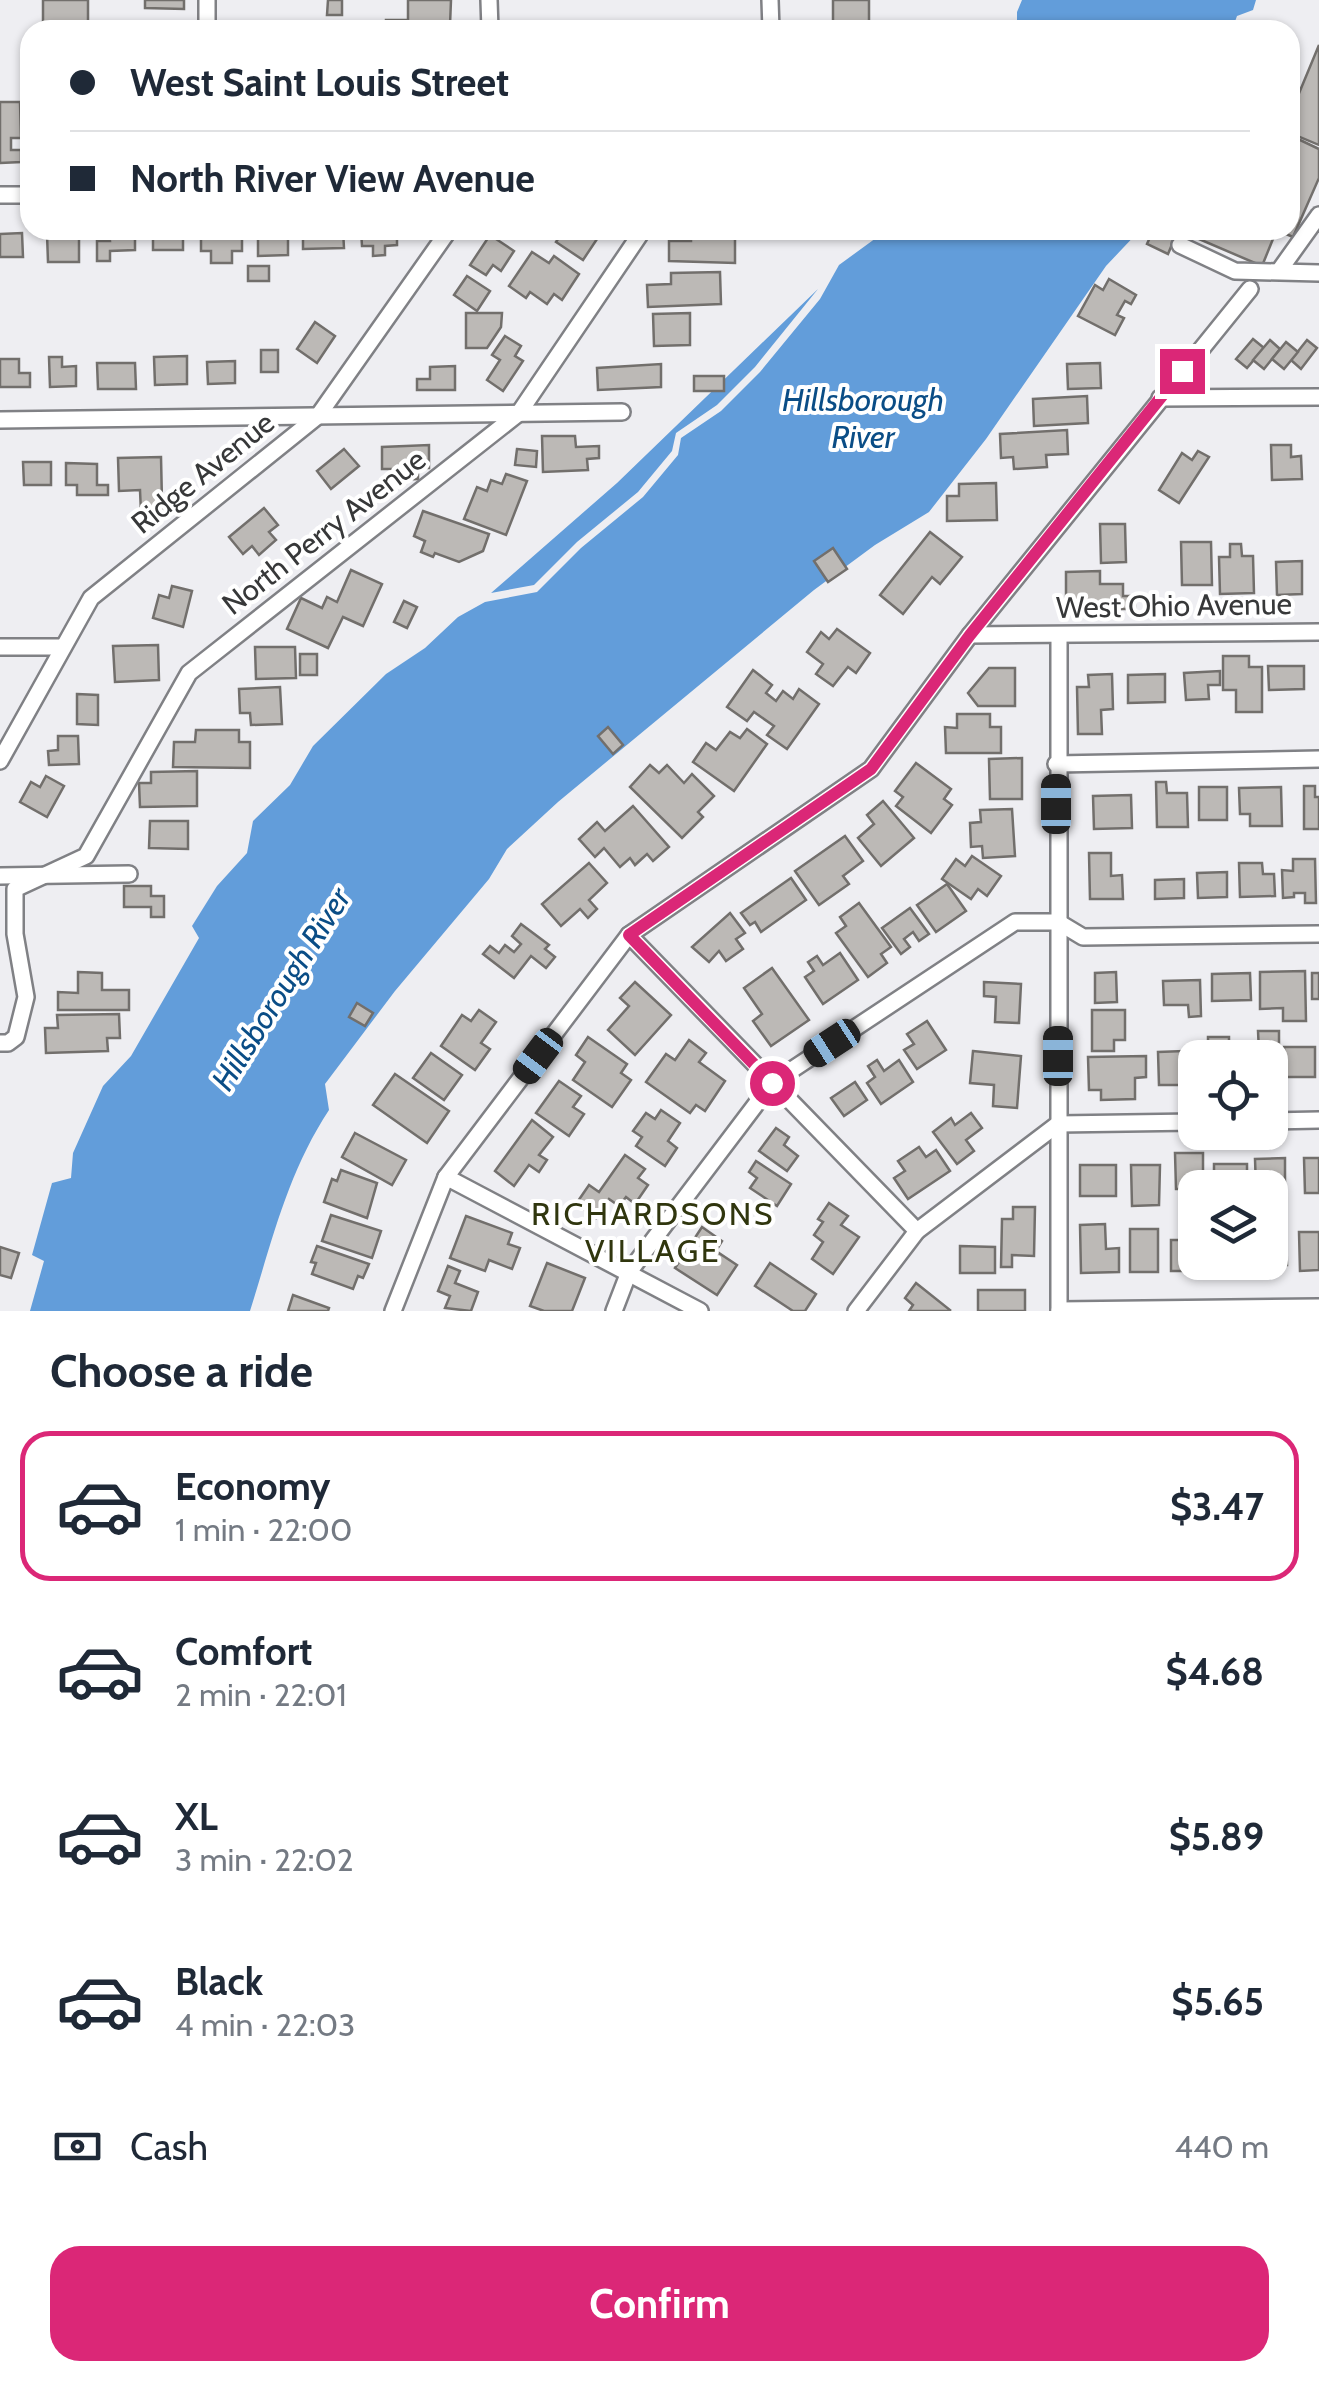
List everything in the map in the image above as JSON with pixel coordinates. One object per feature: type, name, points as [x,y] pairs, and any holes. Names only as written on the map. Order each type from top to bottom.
[{"type":"street","points":[[1279,271],[1319,215]]},
{"type":"street","name":"Ridge Avenue","points":[[0,761],[91,598],[318,416],[442,240]]},
{"type":"street","name":"North Perry Avenue","points":[[44,875],[86,856],[189,673],[519,413],[637,240]]},
{"type":"street","points":[[1180,245],[1234,271],[1319,273]]},
{"type":"street","points":[[394,1311],[446,1177],[629,935],[871,769],[970,635],[1250,289]]},
{"type":"street","points":[[1160,398],[1319,398]]},
{"type":"street","points":[[0,420],[622,412]]},
{"type":"street","name":"West Ohio Avenue","points":[[970,635],[1319,632]]},
{"type":"street","points":[[1058,636],[1059,1311],[1319,1307]]},
{"type":"street","points":[[0,648],[63,647]]},
{"type":"street","points":[[1056,764],[1319,760]]},
{"type":"street","points":[[0,876],[129,874]]},
{"type":"street","points":[[0,1043],[16,1037],[26,996],[16,946],[14,889],[44,875]]},
{"type":"street","points":[[614,1311],[629,1272],[772,1083],[1014,922],[1058,922],[1083,937],[1319,934]]},
{"type":"street","points":[[629,935],[916,1231]]},
{"type":"street","points":[[1288,1121],[1319,1120]]},
{"type":"street","points":[[856,1311],[916,1231],[1058,1124],[1178,1122]]},
{"type":"street","points":[[446,1177],[700,1311]]},
{"type":"water","points":[[1022,0],[1256,0],[1253,10],[1236,20],[1017,20]]},
{"type":"water","name":"Hillsborough River","points":[[873,240],[1131,240],[1106,266],[986,439],[929,512],[875,545],[814,590],[558,802],[507,849],[489,879],[395,991],[325,1084],[329,1110],[292,1182],[250,1311],[30,1311],[44,1261],[32,1255],[52,1183],[71,1178],[73,1153],[103,1086],[131,1056],[199,938],[192,926],[217,886],[247,853],[253,821],[290,785],[313,746],[386,674],[425,648],[458,617],[485,602],[537,592],[581,548],[643,497],[678,455],[681,438],[721,411],[760,372],[820,299],[839,265]]},
{"type":"water","points":[[818,289],[755,367],[717,405],[676,433],[672,451],[638,492],[577,542],[534,585],[491,593],[617,483]]},
{"type":"building","points":[[43,0],[88,0],[88,20],[43,20]]},
{"type":"building","points":[[145,0],[184,0],[184,9],[145,8]]},
{"type":"building","points":[[328,0],[342,0],[342,15],[327,15]]},
{"type":"building","points":[[408,0],[451,0],[450,20],[408,20]]},
{"type":"building","points":[[833,0],[869,0],[869,20],[833,20]]},
{"type":"building","points":[[1319,45],[1319,145],[1300,137],[1300,91]]},
{"type":"building","points":[[0,102],[20,102],[20,138],[11,138],[11,150],[20,150],[20,162],[0,163]]},
{"type":"building","points":[[1300,140],[1319,149],[1319,178],[1300,221]]},
{"type":"building","points":[[20,233],[23,257],[0,257],[0,234]]},
{"type":"building","points":[[47,240],[79,240],[79,262],[48,262]]},
{"type":"building","points":[[135,240],[135,250],[110,251],[110,261],[97,261],[97,241]]},
{"type":"building","points":[[153,240],[183,240],[183,250],[153,250]]},
{"type":"building","points":[[201,240],[242,240],[242,251],[232,251],[232,263],[211,263],[211,251],[201,251]]},
{"type":"building","points":[[258,240],[288,240],[288,255],[258,256]]},
{"type":"building","points":[[303,240],[344,240],[344,248],[303,249]]},
{"type":"building","points":[[362,240],[397,240],[397,245],[385,246],[385,255],[373,256],[373,246],[362,246]]},
{"type":"building","points":[[487,240],[498,240],[514,251],[501,271],[493,265],[486,275],[470,265]]},
{"type":"building","points":[[557,240],[596,240],[583,260]]},
{"type":"building","points":[[735,240],[735,263],[669,261],[669,241]]},
{"type":"building","points":[[1149,240],[1174,240],[1168,254],[1147,244]]},
{"type":"building","points":[[1201,240],[1273,240],[1262,266]]},
{"type":"building","points":[[532,252],[549,263],[554,256],[579,274],[562,300],[554,294],[547,304],[530,292],[526,298],[509,286]]},
{"type":"building","points":[[248,266],[269,266],[269,281],[248,281]]},
{"type":"building","points":[[720,272],[721,304],[648,307],[647,285],[671,284],[671,273]]},
{"type":"building","points":[[467,276],[490,291],[477,311],[454,295]]},
{"type":"building","points":[[1109,279],[1136,295],[1131,304],[1125,301],[1117,315],[1124,318],[1115,335],[1078,316],[1095,285],[1103,290]]},
{"type":"building","points":[[466,313],[502,313],[501,327],[487,348],[466,348]]},
{"type":"building","points":[[690,313],[690,345],[654,346],[653,314]]},
{"type":"building","points":[[315,322],[335,336],[317,363],[297,349]]},
{"type":"building","points":[[505,336],[521,346],[515,356],[523,361],[503,391],[487,380],[500,360],[492,355]]},
{"type":"building","points":[[1253,339],[1264,348],[1247,368],[1236,359]]},
{"type":"building","points":[[1270,340],[1280,349],[1264,369],[1253,360]]},
{"type":"building","points":[[1307,340],[1317,348],[1301,369],[1291,360]]},
{"type":"building","points":[[1286,342],[1298,352],[1284,369],[1272,359]]},
{"type":"building","points":[[261,350],[278,350],[278,372],[261,372]]},
{"type":"building","points":[[187,356],[187,384],[155,385],[154,357]]},
{"type":"building","points":[[49,357],[62,357],[62,367],[76,366],[76,386],[50,387]]},
{"type":"building","points":[[0,359],[19,359],[19,373],[30,373],[30,387],[0,387]]},
{"type":"building","points":[[235,361],[235,383],[208,384],[207,362]]},
{"type":"building","points":[[97,363],[135,363],[136,389],[98,389]]},
{"type":"building","points":[[1100,363],[1101,388],[1068,389],[1067,364]]},
{"type":"building","points":[[661,364],[661,387],[598,390],[597,368]]},
{"type":"building","points":[[455,366],[455,390],[417,390],[417,379],[430,379],[430,367]]},
{"type":"building","points":[[694,376],[724,376],[724,391],[694,391]]},
{"type":"building","points":[[1087,396],[1088,423],[1034,426],[1033,399]]},
{"type":"building","points":[[1067,430],[1068,454],[1046,455],[1047,467],[1014,469],[1013,457],[1001,458],[1000,434]]},
{"type":"building","points":[[542,436],[575,436],[576,447],[599,446],[599,458],[587,459],[588,470],[543,472]]},
{"type":"building","points":[[429,445],[429,468],[418,468],[418,479],[395,480],[394,469],[382,469],[382,447]]},
{"type":"building","points":[[1271,445],[1291,445],[1291,457],[1301,456],[1302,479],[1272,480]]},
{"type":"building","points":[[344,449],[359,466],[331,489],[317,471]]},
{"type":"building","points":[[517,449],[537,451],[536,467],[515,465]]},
{"type":"building","points":[[1198,451],[1209,457],[1179,503],[1159,490],[1182,453],[1192,460]]},
{"type":"building","points":[[161,457],[162,501],[173,501],[173,512],[141,513],[140,490],[119,491],[118,458]]},
{"type":"building","points":[[23,462],[51,462],[51,485],[24,485]]},
{"type":"building","points":[[66,463],[97,464],[97,485],[108,485],[108,495],[77,495],[77,485],[66,485]]},
{"type":"building","points":[[506,474],[527,481],[506,535],[464,519],[477,487],[487,491],[491,480],[502,484]]},
{"type":"building","points":[[996,483],[997,520],[947,521],[947,496],[959,496],[959,484]]},
{"type":"building","points":[[264,508],[278,525],[269,532],[276,540],[259,555],[252,546],[243,554],[229,537]]},
{"type":"building","points":[[423,511],[489,534],[483,551],[459,562],[421,552],[425,541],[414,536]]},
{"type":"building","points":[[1100,524],[1125,524],[1126,562],[1101,563]]},
{"type":"building","points":[[930,532],[962,557],[940,584],[932,577],[903,614],[880,595]]},
{"type":"building","points":[[1181,542],[1211,542],[1212,585],[1182,585]]},
{"type":"building","points":[[1230,544],[1241,544],[1242,556],[1253,556],[1254,593],[1220,594],[1219,557],[1230,557]]},
{"type":"building","points":[[833,548],[847,569],[828,582],[814,561]]},
{"type":"building","points":[[1302,561],[1302,594],[1277,595],[1276,562]]},
{"type":"building","points":[[351,570],[382,584],[363,626],[343,617],[328,648],[287,629],[301,598],[322,608],[327,597],[337,602]]},
{"type":"building","points":[[1100,571],[1100,584],[1123,584],[1123,596],[1135,596],[1135,609],[1066,609],[1066,572]]},
{"type":"building","points":[[172,586],[192,591],[183,627],[153,618],[159,595],[169,598]]},
{"type":"building","points":[[404,601],[417,607],[407,628],[394,622]]},
{"type":"building","points":[[837,629],[870,653],[856,673],[848,667],[833,686],[816,674],[823,664],[807,652],[821,632],[829,639]]},
{"type":"building","points":[[158,645],[159,680],[115,682],[113,646]]},
{"type":"building","points":[[255,647],[295,647],[296,678],[256,679]]},
{"type":"building","points":[[300,654],[317,654],[317,675],[300,675]]},
{"type":"building","points":[[1223,656],[1249,656],[1249,667],[1262,667],[1262,712],[1236,712],[1236,690],[1223,690]]},
{"type":"building","points":[[1268,666],[1304,666],[1304,689],[1269,690]]},
{"type":"building","points":[[989,668],[1015,668],[1015,706],[978,706],[968,693]]},
{"type":"building","points":[[753,670],[772,685],[766,693],[776,701],[783,691],[793,699],[799,689],[819,704],[787,749],[767,735],[774,726],[754,712],[747,721],[727,707]]},
{"type":"building","points":[[1220,671],[1220,685],[1208,685],[1209,699],[1186,700],[1184,673]]},
{"type":"building","points":[[1112,674],[1113,709],[1101,710],[1102,734],[1078,734],[1077,687],[1089,687],[1088,675]]},
{"type":"building","points":[[1165,674],[1165,702],[1128,703],[1128,675]]},
{"type":"building","points":[[280,687],[282,724],[251,725],[250,713],[240,713],[239,689]]},
{"type":"building","points":[[77,694],[98,695],[98,725],[77,724]]},
{"type":"building","points":[[957,714],[990,714],[990,727],[1001,727],[1001,753],[946,753],[945,727],[957,728]]},
{"type":"building","points":[[608,727],[623,745],[613,754],[598,736]]},
{"type":"building","points":[[747,729],[767,744],[734,791],[693,762],[706,743],[716,750],[730,732],[740,738]]},
{"type":"building","points":[[196,730],[239,730],[239,742],[250,742],[250,768],[173,767],[174,742],[195,742]]},
{"type":"building","points":[[58,736],[78,736],[79,764],[49,765],[48,751],[58,750]]},
{"type":"building","points":[[1022,758],[1022,799],[990,799],[989,759]]},
{"type":"building","points":[[916,763],[951,789],[944,799],[952,805],[931,833],[896,806],[903,797],[895,791]]},
{"type":"building","points":[[650,765],[659,773],[667,765],[684,783],[692,774],[714,796],[698,812],[703,817],[682,838],[630,787]]},
{"type":"building","points":[[197,771],[197,806],[140,807],[139,783],[151,783],[151,772]]},
{"type":"building","points":[[46,776],[64,786],[47,817],[20,802],[31,782],[40,787]]},
{"type":"building","points":[[1156,782],[1166,782],[1167,793],[1187,793],[1188,827],[1157,827]]},
{"type":"building","points":[[1304,786],[1315,786],[1315,797],[1319,797],[1319,829],[1304,829]]},
{"type":"building","points":[[1199,787],[1227,787],[1227,820],[1199,820]]},
{"type":"building","points":[[1281,787],[1282,826],[1250,826],[1250,814],[1240,814],[1239,788]]},
{"type":"building","points":[[1131,795],[1132,828],[1094,829],[1093,796]]},
{"type":"building","points":[[883,801],[914,838],[881,866],[858,838],[874,824],[867,815]]},
{"type":"building","points":[[633,806],[669,847],[653,861],[647,854],[635,865],[630,858],[620,867],[604,848],[595,857],[579,839],[597,822],[605,831]]},
{"type":"building","points":[[1012,809],[1015,856],[983,858],[982,846],[971,847],[970,823],[981,822],[980,810]]},
{"type":"building","points":[[150,821],[188,821],[188,849],[149,848]]},
{"type":"building","points":[[845,836],[863,861],[843,876],[849,884],[819,905],[795,871]]},
{"type":"building","points":[[1089,853],[1111,853],[1111,876],[1122,875],[1123,899],[1090,899]]},
{"type":"building","points":[[972,856],[1001,876],[987,896],[978,889],[971,899],[942,879],[956,859],[965,866]]},
{"type":"building","points":[[1293,859],[1315,859],[1316,903],[1305,903],[1305,893],[1283,898],[1282,870],[1293,871]]},
{"type":"building","points":[[589,863],[607,883],[589,900],[597,909],[588,918],[580,909],[561,926],[542,904]]},
{"type":"building","points":[[1239,863],[1262,863],[1263,874],[1274,874],[1275,896],[1240,897]]},
{"type":"building","points":[[1227,872],[1227,897],[1198,898],[1197,873]]},
{"type":"building","points":[[791,878],[806,900],[761,932],[755,922],[750,925],[741,913]]},
{"type":"building","points":[[1184,879],[1184,898],[1155,899],[1155,880]]},
{"type":"building","points":[[947,884],[966,911],[936,932],[917,905]]},
{"type":"building","points":[[124,886],[151,886],[151,896],[164,896],[164,917],[151,917],[151,907],[124,907]]},
{"type":"building","points":[[859,903],[891,947],[881,954],[887,963],[868,977],[836,933],[846,926],[840,917]]},
{"type":"building","points":[[910,908],[929,934],[919,941],[913,932],[904,939],[910,947],[901,954],[882,928]]},
{"type":"building","points":[[730,913],[745,933],[736,939],[743,949],[726,961],[719,951],[709,962],[692,947]]},
{"type":"building","points":[[521,924],[549,945],[545,949],[555,957],[546,968],[531,956],[514,978],[483,954],[490,946],[499,953],[505,945],[514,952],[521,944],[512,936]]},
{"type":"building","points":[[840,953],[858,980],[823,1004],[805,977],[814,971],[808,962],[817,956],[823,965]]},
{"type":"building","points":[[772,968],[809,1020],[771,1046],[753,1021],[762,1014],[744,988]]},
{"type":"building","points":[[1305,971],[1306,1021],[1283,1021],[1283,1008],[1260,1009],[1260,972]]},
{"type":"building","points":[[78,972],[102,973],[102,990],[129,990],[129,1010],[58,1010],[58,992],[78,993]]},
{"type":"building","points":[[1116,972],[1117,1002],[1095,1003],[1095,973]]},
{"type":"building","points":[[1250,973],[1251,1000],[1212,1001],[1212,974]]},
{"type":"building","points":[[1312,973],[1319,973],[1319,999],[1312,999]]},
{"type":"building","points":[[1200,980],[1201,1016],[1189,1017],[1188,1005],[1164,1005],[1163,981]]},
{"type":"building","points":[[635,982],[671,1015],[635,1055],[608,1030],[629,1006],[620,998]]},
{"type":"building","points":[[984,982],[1021,984],[1019,1023],[995,1022],[996,997],[984,996]]},
{"type":"building","points":[[357,1003],[373,1013],[365,1026],[349,1017]]},
{"type":"building","points":[[479,1010],[496,1022],[481,1043],[490,1049],[475,1070],[441,1046],[462,1015],[471,1021]]},
{"type":"building","points":[[1092,1010],[1125,1010],[1125,1040],[1114,1040],[1114,1051],[1092,1051]]},
{"type":"building","points":[[119,1014],[120,1038],[107,1038],[108,1051],[46,1053],[45,1028],[58,1028],[57,1015]]},
{"type":"building","points":[[927,1021],[946,1050],[917,1069],[904,1050],[914,1044],[907,1034]]},
{"type":"building","points":[[1258,1031],[1279,1031],[1279,1040],[1258,1040]]},
{"type":"building","points":[[588,1037],[627,1064],[621,1073],[631,1080],[612,1107],[573,1080],[585,1062],[576,1055]]},
{"type":"building","points":[[1208,1037],[1229,1037],[1229,1040]]},
{"type":"building","points":[[689,1040],[706,1053],[699,1062],[725,1081],[705,1111],[696,1105],[690,1113],[646,1082],[666,1054],[675,1060]]},
{"type":"building","points":[[1288,1047],[1315,1047],[1315,1077],[1288,1077]]},
{"type":"building","points":[[973,1051],[1021,1056],[1017,1108],[993,1106],[994,1085],[970,1083]]},
{"type":"building","points":[[1178,1051],[1178,1085],[1159,1085],[1158,1052]]},
{"type":"building","points":[[431,1053],[462,1075],[444,1100],[413,1078]]},
{"type":"building","points":[[1146,1056],[1146,1077],[1135,1078],[1135,1099],[1101,1100],[1101,1090],[1089,1090],[1088,1057]]},
{"type":"building","points":[[877,1060],[884,1071],[899,1060],[913,1082],[881,1104],[867,1083],[875,1077],[868,1066]]},
{"type":"building","points":[[395,1074],[449,1111],[427,1143],[373,1105]]},
{"type":"building","points":[[559,1081],[581,1096],[573,1107],[584,1114],[569,1136],[536,1113]]},
{"type":"building","points":[[855,1082],[867,1100],[844,1116],[831,1098]]},
{"type":"building","points":[[661,1110],[680,1123],[668,1141],[677,1148],[665,1166],[636,1146],[642,1137],[633,1131],[646,1113],[655,1119]]},
{"type":"building","points":[[971,1113],[982,1128],[966,1140],[974,1151],[957,1164],[933,1132],[951,1118],[955,1125]]},
{"type":"building","points":[[532,1120],[553,1137],[539,1155],[547,1160],[539,1172],[529,1165],[514,1186],[495,1171]]},
{"type":"building","points":[[776,1128],[789,1137],[784,1145],[798,1156],[787,1171],[759,1151]]},
{"type":"building","points":[[355,1133],[406,1160],[392,1185],[342,1157]]},
{"type":"building","points":[[919,1147],[926,1157],[936,1150],[950,1171],[908,1199],[894,1178],[905,1171],[898,1161]]},
{"type":"building","points":[[1175,1153],[1203,1153],[1203,1170],[1178,1170],[1176,1189]]},
{"type":"building","points":[[625,1155],[645,1169],[638,1178],[648,1185],[635,1204],[626,1197],[619,1206],[609,1199],[596,1218],[576,1204],[589,1185],[599,1192]]},
{"type":"building","points":[[1285,1158],[1285,1170],[1255,1170],[1255,1159]]},
{"type":"building","points":[[1304,1158],[1319,1158],[1319,1193],[1305,1193]]},
{"type":"building","points":[[756,1161],[791,1184],[777,1206],[750,1188],[757,1178],[749,1172]]},
{"type":"building","points":[[1214,1164],[1247,1164],[1247,1170],[1214,1170]]},
{"type":"building","points":[[1080,1165],[1116,1165],[1116,1196],[1080,1196]]},
{"type":"building","points":[[1131,1165],[1160,1165],[1159,1205],[1132,1206]]},
{"type":"building","points":[[341,1170],[377,1183],[367,1218],[324,1202],[332,1179],[337,1181]]},
{"type":"building","points":[[829,1203],[848,1216],[841,1225],[859,1237],[833,1274],[812,1259],[823,1242],[814,1235],[823,1222],[818,1219]]},
{"type":"building","points":[[1013,1207],[1035,1207],[1034,1256],[1012,1255],[1012,1267],[1001,1267],[1002,1219],[1013,1219]]},
{"type":"building","points":[[331,1215],[381,1231],[372,1258],[322,1241]]},
{"type":"building","points":[[466,1216],[512,1233],[508,1244],[520,1248],[512,1269],[489,1260],[485,1271],[450,1258]]},
{"type":"building","points":[[1105,1224],[1106,1249],[1119,1248],[1119,1272],[1081,1273],[1080,1225]]},
{"type":"building","points":[[702,1227],[722,1241],[716,1251],[737,1265],[717,1295],[675,1268]]},
{"type":"building","points":[[1130,1229],[1158,1229],[1158,1272],[1130,1272]]},
{"type":"building","points":[[1299,1232],[1319,1232],[1319,1270],[1300,1271]]},
{"type":"building","points":[[1171,1240],[1178,1240],[1178,1271],[1171,1271]]},
{"type":"building","points":[[317,1246],[369,1264],[353,1289],[312,1274],[316,1263],[311,1262]]},
{"type":"building","points":[[960,1246],[995,1247],[995,1273],[960,1273]]},
{"type":"building","points":[[0,1247],[19,1253],[11,1278],[0,1275]]},
{"type":"building","points":[[547,1263],[585,1278],[572,1311],[544,1311],[530,1306]]},
{"type":"building","points":[[770,1263],[816,1294],[805,1311],[793,1311],[755,1286]]},
{"type":"building","points":[[448,1266],[460,1271],[455,1283],[478,1292],[471,1311],[445,1308],[450,1296],[438,1291]]},
{"type":"building","points":[[916,1283],[950,1310],[909,1311],[913,1305],[905,1298]]},
{"type":"building","points":[[978,1290],[1025,1290],[1025,1311],[978,1311]]},
{"type":"building","points":[[293,1295],[329,1308],[328,1311],[288,1311]]},
{"type":"district","name":"RICHARDSONS VILLAGE","points":[[653,1232]]},
{"type":"route","points":[[772,1083],[629,935],[871,769],[970,635],[1182,371]]}]
